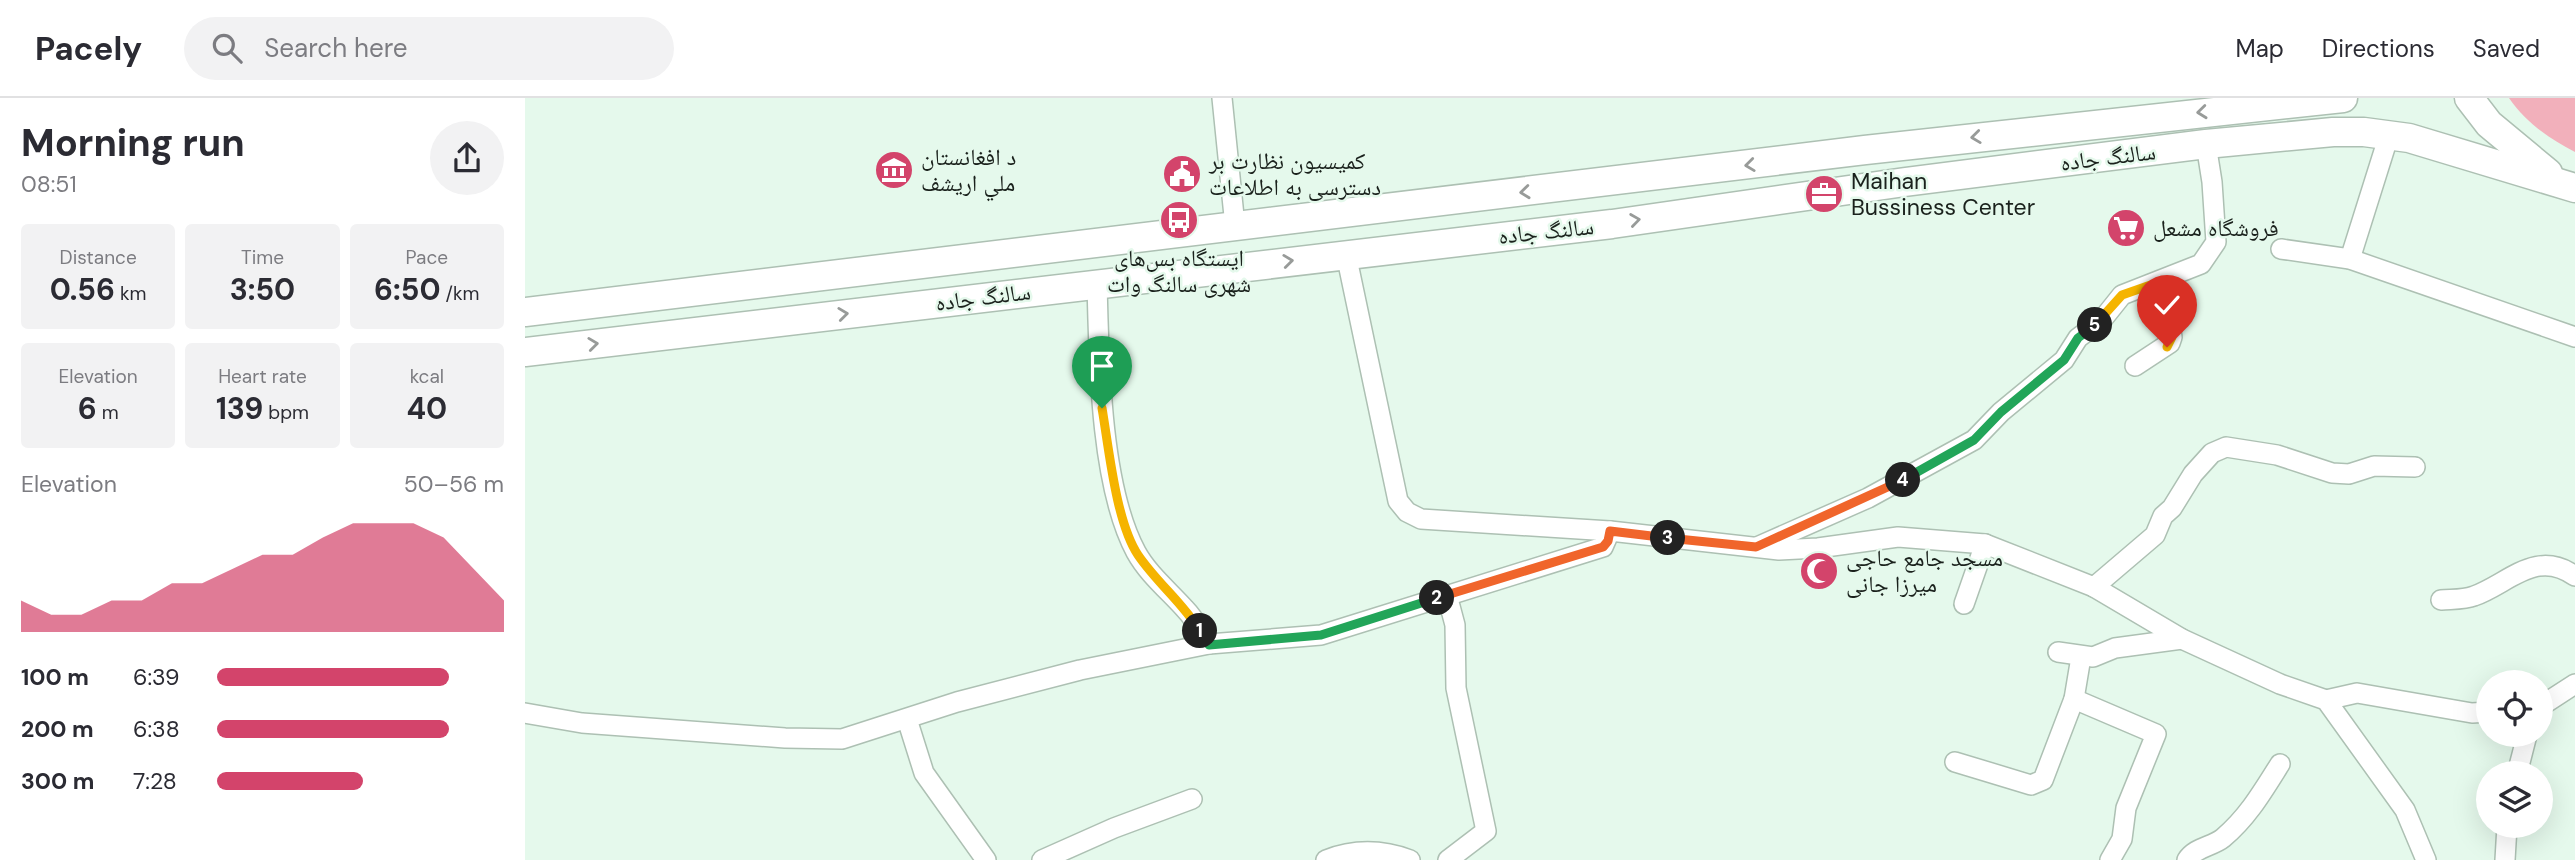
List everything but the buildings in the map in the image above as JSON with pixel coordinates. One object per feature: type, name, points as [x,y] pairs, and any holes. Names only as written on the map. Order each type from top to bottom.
[{"type":"highway","name":"سالنگ جاده","points":[[525,312],[1934,142],[2343,98]]},
{"type":"highway","points":[[2469,98],[2489,124],[2568,186]]},
{"type":"highway","name":"سالنگ جاده","points":[[525,352],[1612,224],[2206,144],[2333,132],[2389,135],[2568,186]]},
{"type":"highway","points":[[790,279],[795,320]]},
{"type":"street","points":[[1222,98],[1235,226]]},
{"type":"street","points":[[2350,259],[2389,135]]},
{"type":"street","points":[[1756,547],[1868,498],[1974,440],[2001,412],[2064,360],[2078,338],[2102,320],[2122,295],[2201,264],[2214,249],[2213,183],[2206,144]]},
{"type":"street","points":[[2281,249],[2350,259],[2575,337]]},
{"type":"street","points":[[1346,254],[1398,500],[1407,512],[1421,519],[1610,531],[1756,547],[1818,548],[1898,537],[1985,544],[2094,587],[2182,639],[2280,684],[2326,700],[2354,734],[2405,810],[2426,860]]},
{"type":"street","points":[[2135,366],[2167,347],[2172,337],[2162,281]]},
{"type":"street","points":[[1097,284],[1102,408],[1118,499],[1136,553],[1161,586],[1188,611],[1209,645]]},
{"type":"street","points":[[2094,587],[2155,535],[2162,516],[2172,508],[2193,474],[2212,453],[2226,447],[2277,456],[2332,473],[2349,474],[2374,466],[2415,467]]},
{"type":"street","points":[[525,713],[582,723],[785,738],[842,739],[957,702],[1080,670],[1209,645],[1321,635],[1603,547],[1608,541],[1610,531]]},
{"type":"street","points":[[1963,604],[1985,544]]},
{"type":"street","points":[[2441,600],[2473,597],[2516,572],[2556,566],[2575,576]]},
{"type":"street","points":[[1447,595],[1455,625],[1457,688],[1486,831],[1448,860]]},
{"type":"street","points":[[2058,652],[2093,657],[2115,648],[2182,639]]},
{"type":"street","points":[[1955,762],[2031,785],[2043,780],[2074,699],[2081,657]]},
{"type":"street","points":[[2553,698],[2575,684]]},
{"type":"street","points":[[2326,700],[2357,693],[2476,713]]},
{"type":"street","points":[[2074,699],[2156,733],[2126,808],[2122,839],[2110,860]]},
{"type":"street","points":[[907,719],[924,773],[986,860]]},
{"type":"street","points":[[2187,860],[2195,851],[2220,841],[2235,827],[2252,808],[2280,764]]},
{"type":"street","points":[[1042,860],[1066,855],[1192,799]]},
{"type":"street","points":[[2505,860],[2506,838]]},
{"type":"street","points":[[1326,860],[1364,850],[1390,852],[1410,860]]},
{"type":"shaded area","points":[[2509,98],[2575,98],[2575,152],[2539,129]]},
{"type":"place","name":"د افغانستان ملي اریشف","points":[[894,170]]},
{"type":"place","name":"کمیسیون نظارت بر دسترسی به اطلاعات","points":[[1182,174]]},
{"type":"place","name":"Maihan Bussiness Center","points":[[1824,194]]},
{"type":"place","name":"ایستگاه بس‌های شهری سالنگ وات","points":[[1179,220]]},
{"type":"place","name":"فروشگاه مشعل","points":[[2126,228]]},
{"type":"place","name":"مسجد جامع حاجی میرزا جانی","points":[[1819,571]]},
{"type":"route","points":[[1102,408],[1118,499],[1136,553],[1161,586],[1188,611],[1209,645],[1321,635],[1603,547],[1608,541],[1610,531],[1756,547],[1868,498],[1974,440],[2001,412],[2064,360],[2078,338],[2102,320],[2122,295],[2162,281],[2172,337],[2167,347]]}]
